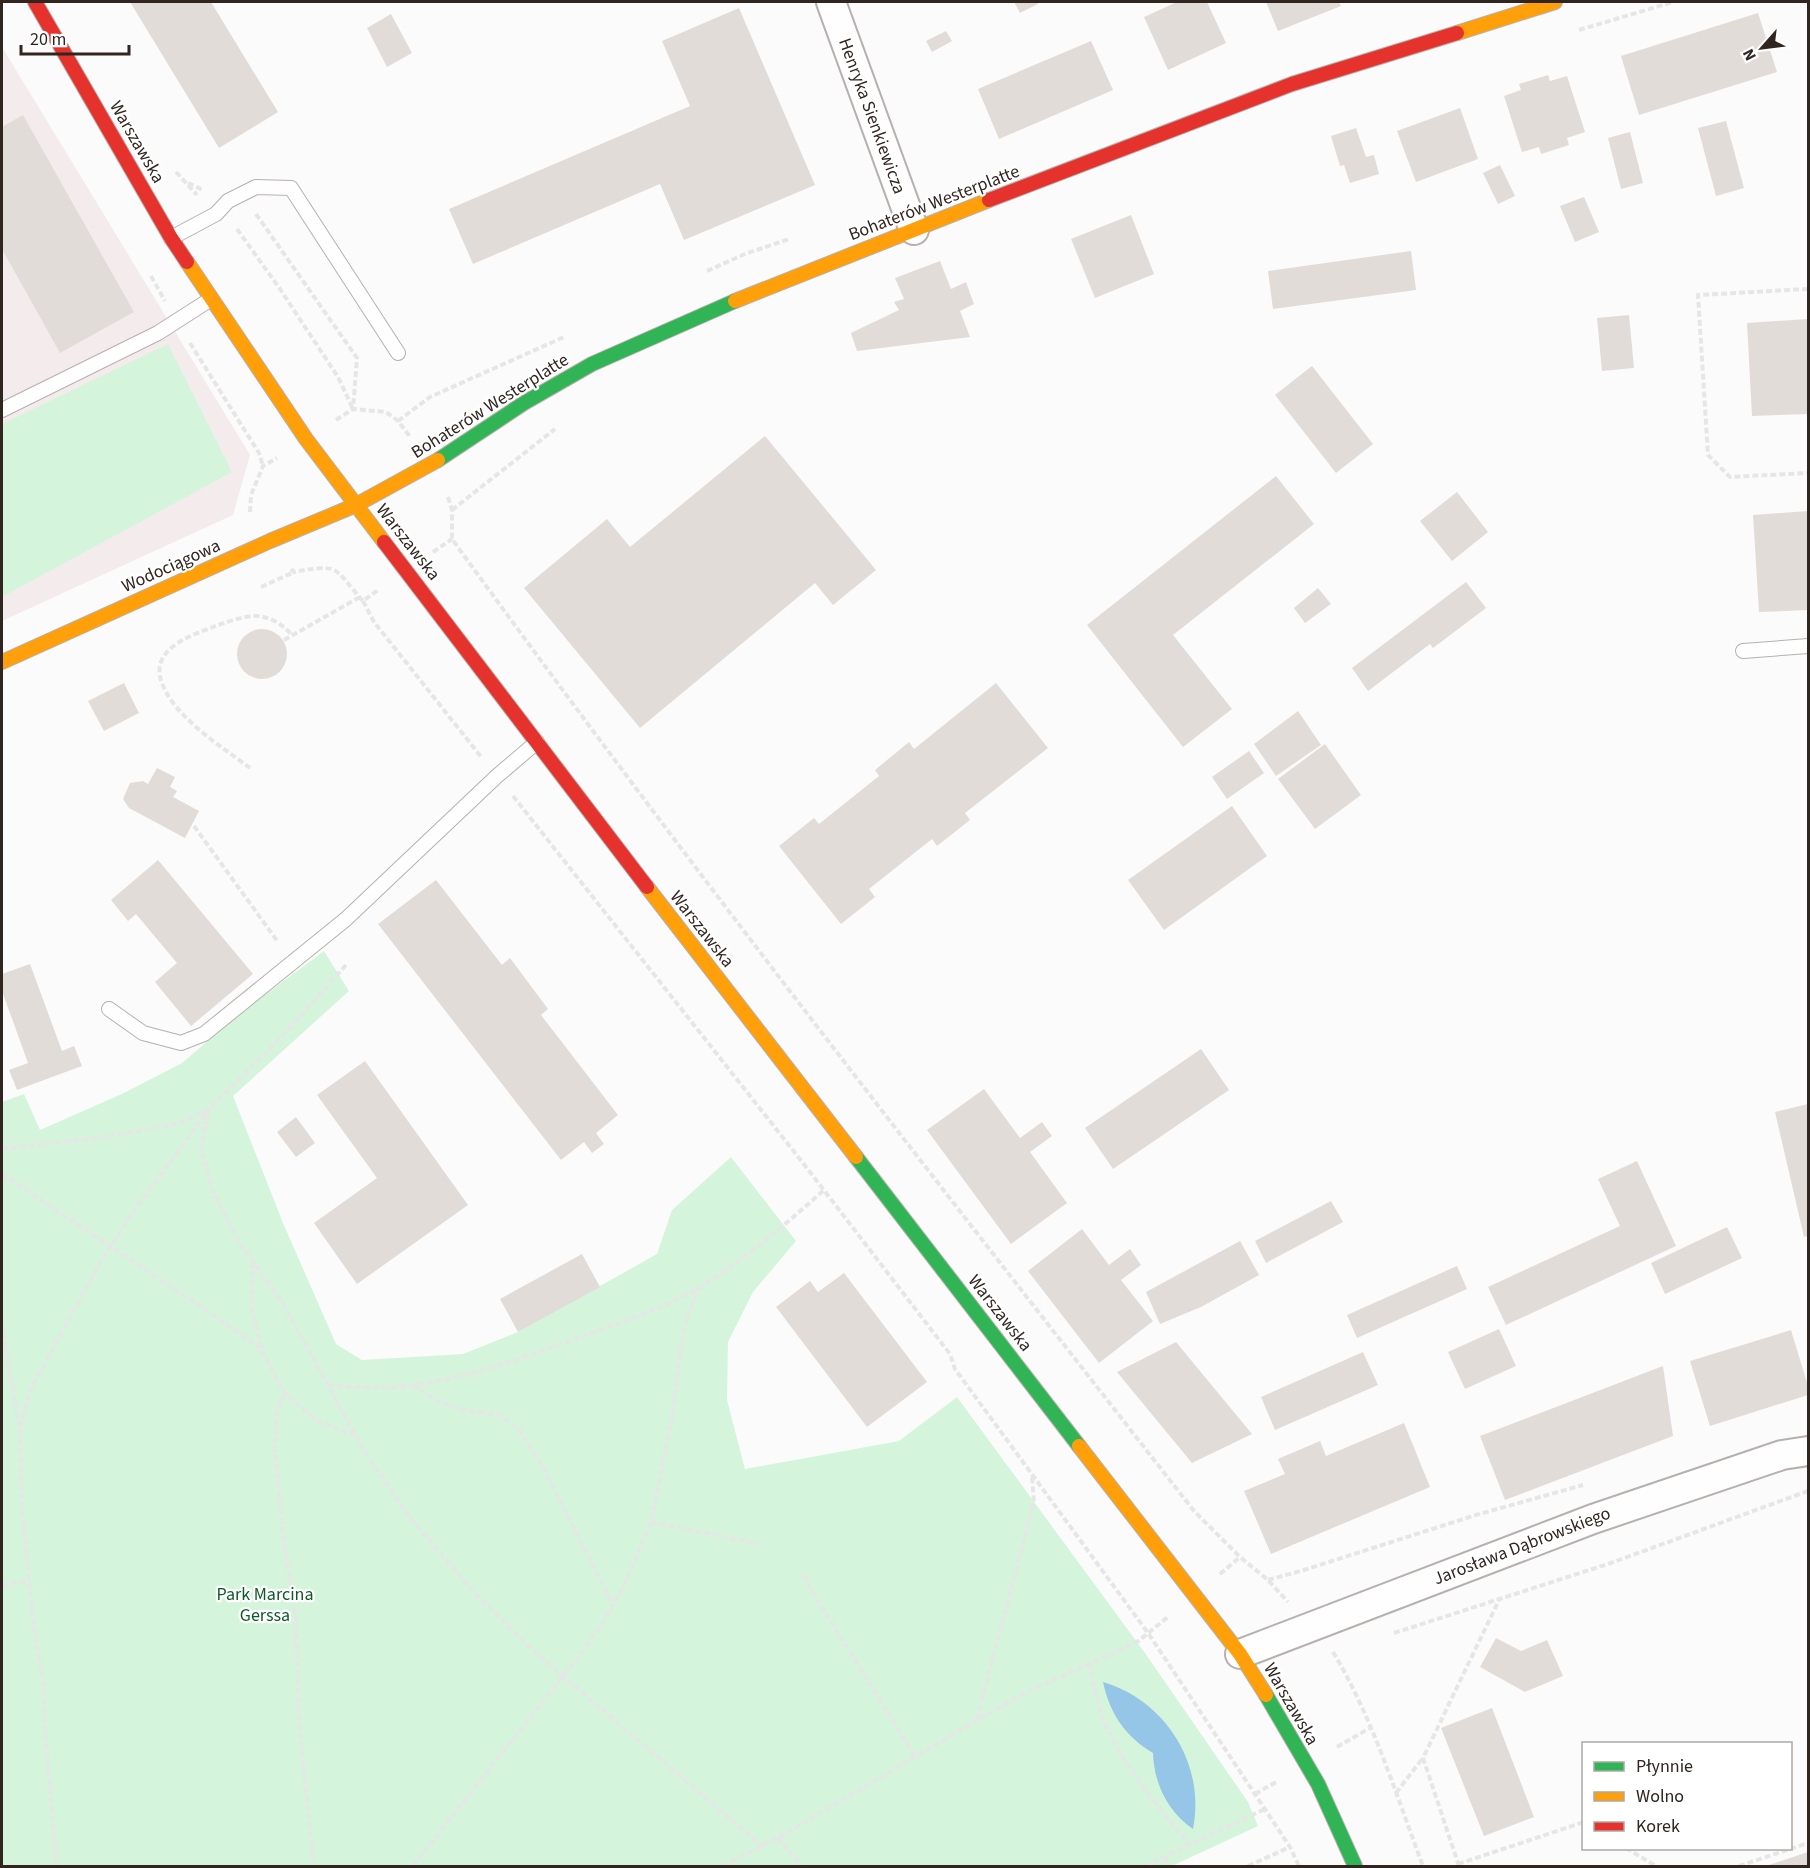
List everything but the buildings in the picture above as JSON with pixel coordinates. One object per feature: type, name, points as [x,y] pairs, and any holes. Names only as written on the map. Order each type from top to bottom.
[{"type":"street","name":"Warszawska","points":[[35,2],[171,238],[306,438],[600,828],[1240,1654],[1273,1704],[1345,1840],[1355,1866]]},
{"type":"street","name":"Henryka Sienkiewicza","points":[[831,2],[914,230]]},
{"type":"street","name":"Bohaterów Westerplatte","points":[[356,505],[430,466],[524,404],[592,364],[700,315],[1292,84],[1555,2]]},
{"type":"street","name":"Wodociągowa","points":[[2,662],[270,541],[356,505]]},
{"type":"street","name":"Jarosława Dąbrowskiego","points":[[1240,1654],[1593,1519],[1782,1455],[1809,1451]]},
{"type":"lane","points":[[171,238],[216,214],[228,201],[256,187],[291,188],[398,353]]},
{"type":"lane","points":[[2,410],[158,333],[212,298]]},
{"type":"lane","points":[[1743,651],[1809,646]]},
{"type":"lane","points":[[109,1009],[143,1033],[181,1043],[204,1034],[346,919],[497,776],[537,742]]},
{"type":"path","points":[[185,182],[253,211],[357,358],[353,410]]},
{"type":"path","points":[[280,289],[338,377],[353,410]]},
{"type":"path","points":[[1809,289],[1698,295],[1708,455],[1730,477],[1809,473]]},
{"type":"path","points":[[353,410],[386,412],[409,435],[447,491],[452,510],[452,539],[627,778],[1194,1511],[1240,1557],[1268,1580],[1328,1645],[1349,1679],[1385,1765],[1423,1866]]},
{"type":"path","points":[[452,510],[558,426]]},
{"type":"path","points":[[284,640],[362,599],[374,621],[824,1190],[950,1354],[955,1370],[1149,1633],[1290,1847],[1299,1866]]},
{"type":"path","points":[[250,768],[191,722],[174,703],[162,685],[159,669],[161,662],[170,649],[183,639],[247,617],[266,617],[284,627],[292,636]]},
{"type":"path","points":[[194,826],[293,962]]},
{"type":"path","points":[[20,1427],[31,1389],[61,1331],[111,1246],[209,1109],[275,1044],[346,965]]},
{"type":"path","points":[[2,1149],[97,1138],[177,1124],[209,1109]]},
{"type":"path","points":[[209,1109],[201,1148],[213,1191],[239,1242],[283,1303],[355,1435],[408,1515],[473,1591],[530,1648],[762,1846]]},
{"type":"path","points":[[2,1174],[262,1349]]},
{"type":"path","points":[[327,1385],[367,1387],[414,1385],[459,1377],[552,1347],[669,1304],[699,1287],[765,1242],[824,1190]]},
{"type":"path","points":[[253,1261],[252,1310],[262,1349],[285,1394],[319,1422],[355,1435]]},
{"type":"path","points":[[413,1866],[563,1676],[613,1606],[625,1584],[651,1522],[672,1417],[684,1326],[699,1287]]},
{"type":"path","points":[[2,1324],[20,1427],[22,1508],[33,1619],[44,1689],[45,1731],[57,1866]]},
{"type":"path","points":[[414,1385],[439,1402],[468,1411],[500,1415],[520,1431],[544,1469],[613,1606]]},
{"type":"path","points":[[285,1394],[277,1411],[274,1450],[283,1534],[296,1618],[299,1722],[314,1866]]},
{"type":"path","points":[[977,1720],[1034,1502],[1032,1474]]},
{"type":"path","points":[[1268,1580],[1476,1515],[1591,1483]]},
{"type":"path","points":[[1389,1635],[1608,1563],[1809,1491]]},
{"type":"path","points":[[651,1522],[760,1544]]},
{"type":"path","points":[[804,1574],[813,1593],[915,1756]]},
{"type":"path","points":[[2,1585],[29,1581]]},
{"type":"path","points":[[723,1866],[777,1838],[1027,1692],[1137,1642],[1195,1594]]},
{"type":"path","points":[[1395,1794],[1422,1758],[1499,1599]]},
{"type":"path","points":[[1333,1653],[1344,1649]]},
{"type":"path","points":[[1089,1663],[1106,1725],[1139,1780],[1190,1845]]},
{"type":"path","points":[[1422,1758],[1458,1865],[1582,1823]]},
{"type":"path","points":[[1145,1866],[1265,1809]]},
{"type":"path","points":[[777,1838],[802,1866]]},
{"type":"path","points":[[1792,1849],[1809,1843]]},
{"type":"path","points":[[1248,1866],[1290,1847]]},
{"type":"path","points":[[1629,1850],[1656,1866]]},
{"type":"path","points":[[1739,1866],[1788,1850]]},
{"type":"path","points":[[1165,1857],[1170,1866]]},
{"type":"shaded area","points":[[2,47],[250,455],[233,515],[2,621]]},
{"type":"green space","points":[[168,344],[232,472],[2,597],[2,424]]},
{"type":"green space","name":"Park Marcina Gerssa","points":[[324,951],[349,991],[233,1096],[283,1223],[336,1344],[362,1360],[463,1354],[518,1332],[657,1254],[672,1210],[731,1157],[796,1241],[753,1292],[728,1342],[727,1400],[745,1469],[899,1441],[957,1397],[1145,1653],[1248,1802],[1258,1826],[1172,1866],[2,1866],[2,1102],[24,1094],[40,1130],[124,1093],[182,1063],[239,1014]]},
{"type":"water","points":[[1103,1682],[1145,1703],[1162,1719],[1176,1738],[1187,1759],[1193,1781],[1195,1805],[1193,1829],[1169,1805],[1159,1785],[1153,1753],[1134,1739],[1120,1723],[1110,1704]]},
{"type":"traffic: fast","points":[[438,460],[524,403],[592,364],[735,301]]},
{"type":"traffic: fast","points":[[856,1157],[1079,1446]]},
{"type":"traffic: fast","points":[[1266,1695],[1318,1784],[1355,1866]]},
{"type":"traffic: slow","points":[[1457,33],[1555,2]]},
{"type":"traffic: slow","points":[[735,301],[989,200]]},
{"type":"traffic: slow","points":[[187,262],[306,439],[384,542]]},
{"type":"traffic: slow","points":[[2,662],[270,541],[356,505],[438,460]]},
{"type":"traffic: slow","points":[[647,887],[856,1157]]},
{"type":"traffic: slow","points":[[1079,1446],[1240,1654],[1266,1695]]},
{"type":"traffic: jam","points":[[35,2],[187,262]]},
{"type":"traffic: jam","points":[[989,200],[1292,84],[1457,33]]},
{"type":"traffic: jam","points":[[384,542],[647,887]]}]
